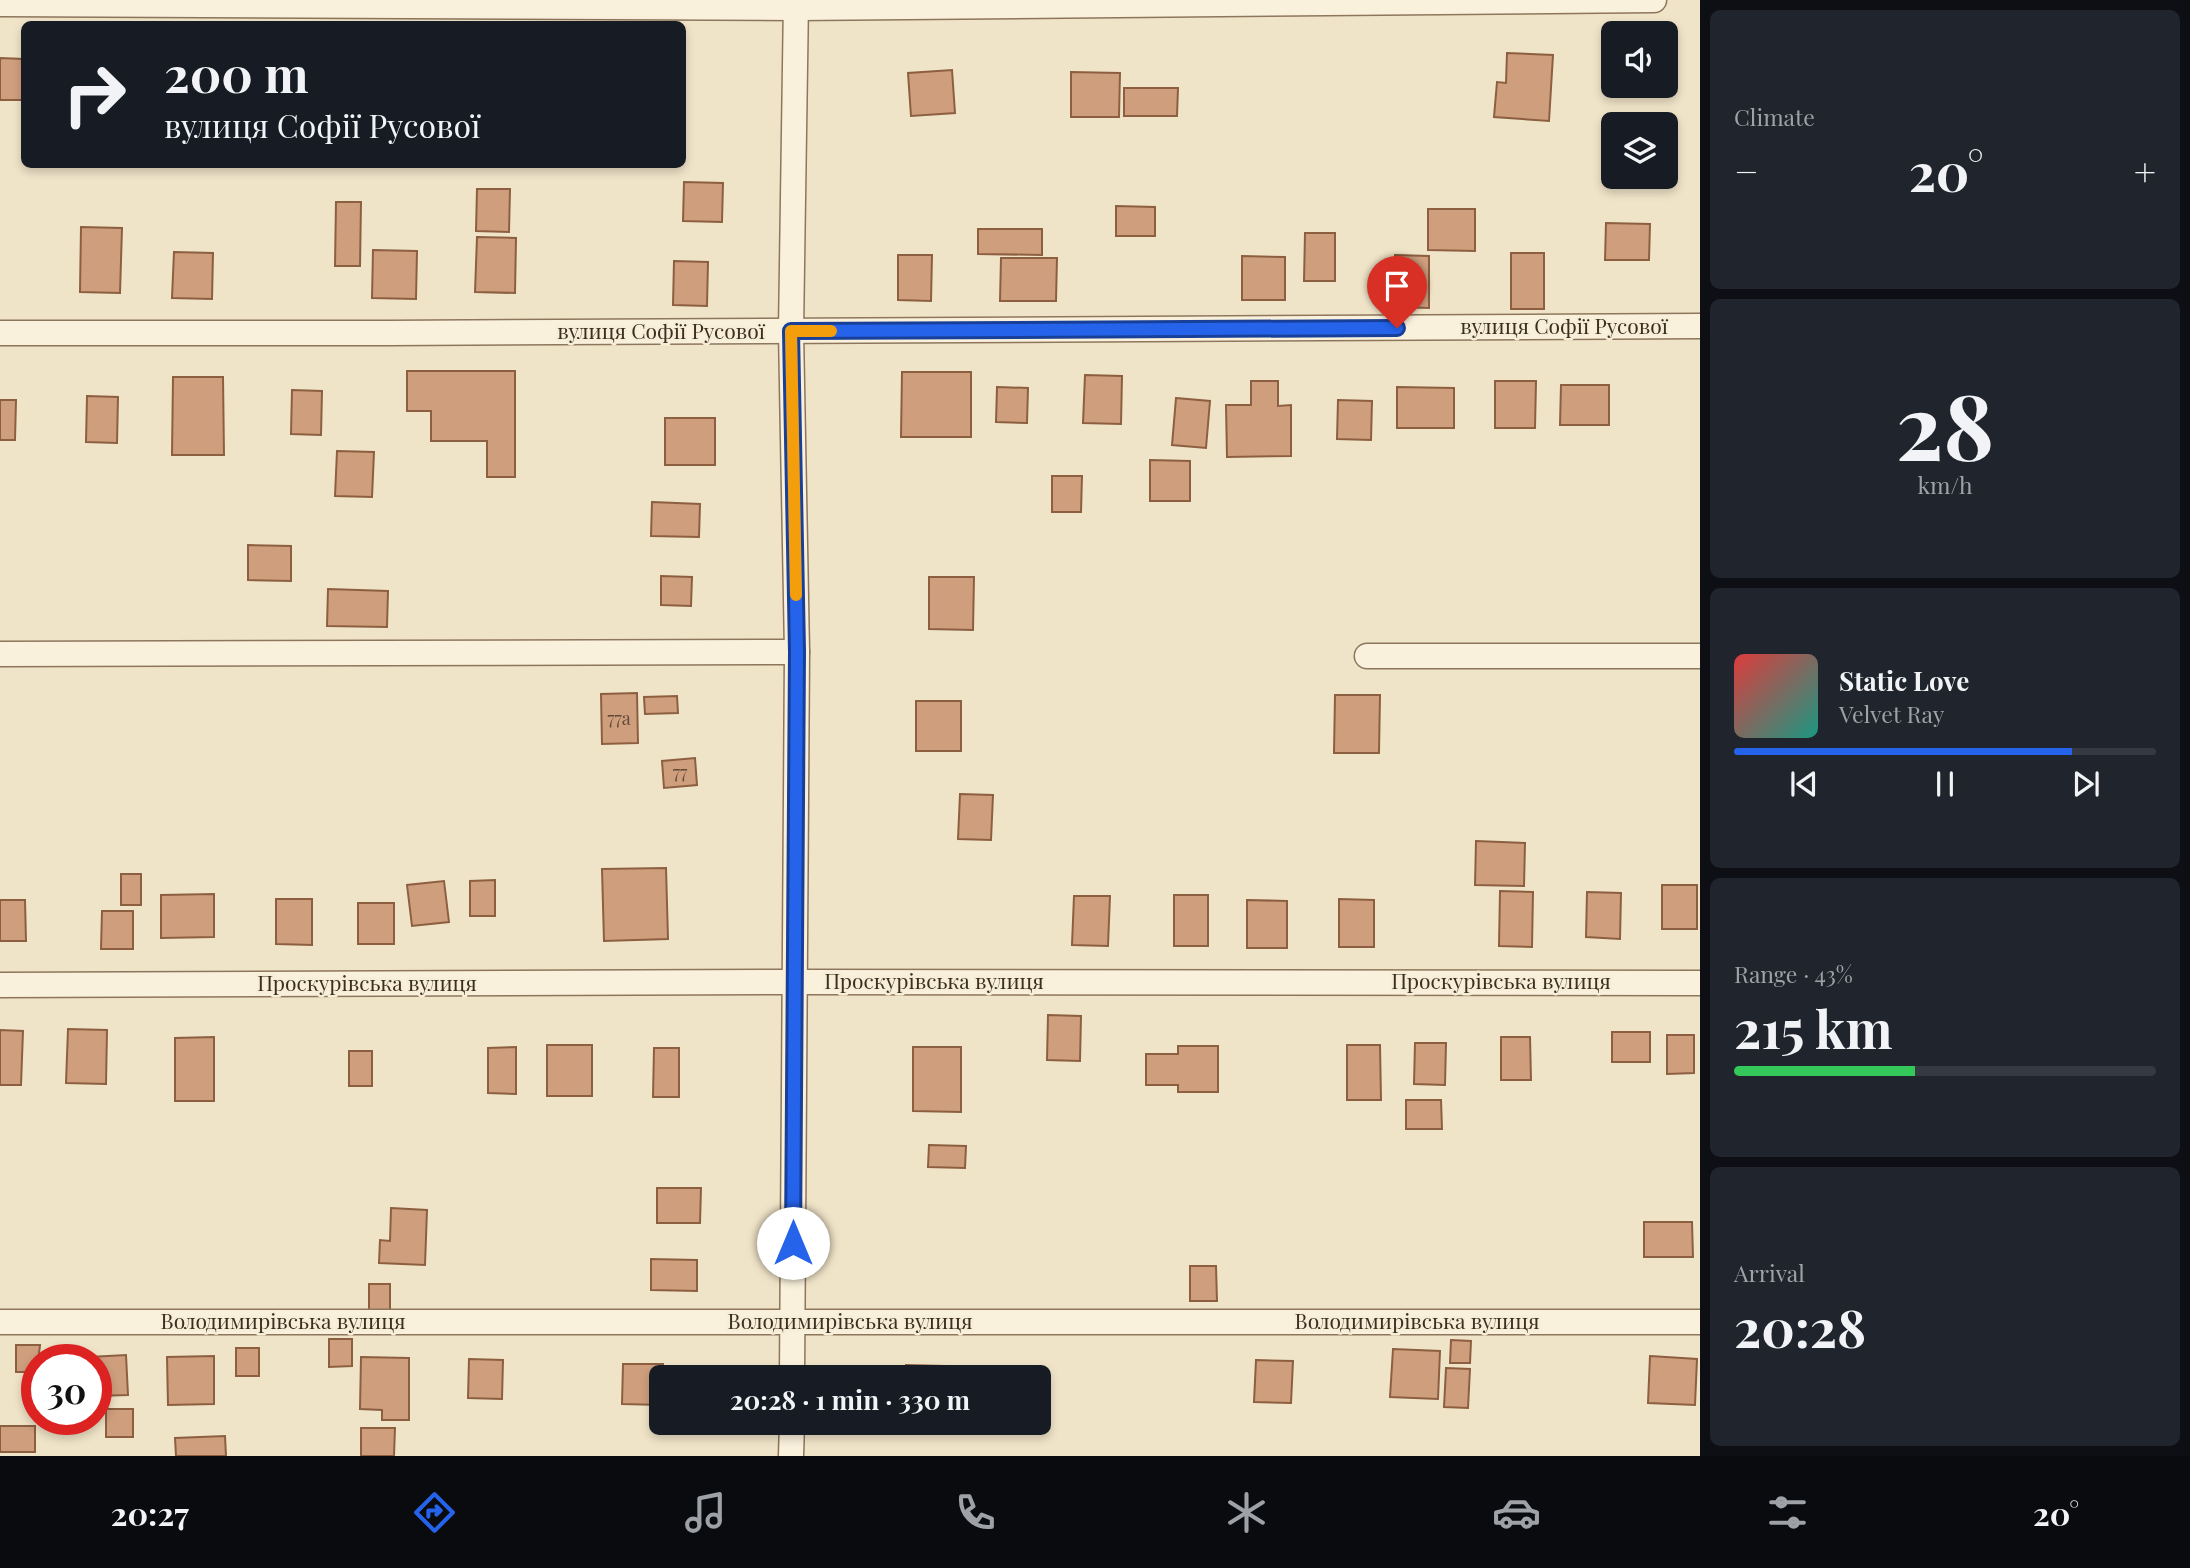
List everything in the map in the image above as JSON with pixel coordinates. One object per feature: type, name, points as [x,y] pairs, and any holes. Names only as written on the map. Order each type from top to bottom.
[{"type":"street","points":[[0,4],[1654,0]]},
{"type":"street","points":[[792,1365],[797,652],[791,331],[796,4]]},
{"type":"street","name":"вулиця Софії Русової","points":[[0,332],[1700,327]]},
{"type":"street","points":[[0,654],[797,652]]},
{"type":"street","points":[[1367,656],[1700,656]]},
{"type":"street","name":"Проскурівська вулиця","points":[[0,985],[1700,983]]},
{"type":"street","name":"Володимирівська вулиця","points":[[0,1322],[1700,1322]]},
{"type":"street","points":[[791,1456],[792,1435]]},
{"type":"building","points":[[1507,53],[1553,55],[1549,121],[1494,117],[1497,82],[1506,83]]},
{"type":"building","points":[[0,58],[21,59],[21,100],[0,100]]},
{"type":"building","points":[[952,70],[955,113],[911,116],[908,73]]},
{"type":"building","points":[[1071,72],[1120,73],[1119,117],[1071,117]]},
{"type":"building","points":[[1124,88],[1178,88],[1177,116],[1124,116]]},
{"type":"building","points":[[684,182],[723,183],[722,222],[683,221]]},
{"type":"building","points":[[477,189],[510,189],[509,232],[476,231]]},
{"type":"building","points":[[336,202],[361,202],[360,266],[335,266]]},
{"type":"building","points":[[1116,206],[1155,207],[1155,236],[1116,236]]},
{"type":"building","points":[[1428,209],[1475,209],[1475,251],[1428,250]]},
{"type":"building","points":[[1606,223],[1650,224],[1649,260],[1605,260]]},
{"type":"building","points":[[81,227],[122,228],[120,293],[80,292]]},
{"type":"building","points":[[978,229],[1042,229],[1042,255],[978,254]]},
{"type":"building","points":[[1305,233],[1335,233],[1335,281],[1304,281]]},
{"type":"building","points":[[477,237],[516,238],[515,293],[475,292]]},
{"type":"building","points":[[373,250],[417,251],[416,299],[372,298]]},
{"type":"building","points":[[174,252],[213,253],[212,299],[172,298]]},
{"type":"building","points":[[1511,253],[1544,253],[1544,309],[1511,309]]},
{"type":"building","points":[[898,255],[932,255],[931,301],[898,300]]},
{"type":"building","points":[[1395,255],[1429,256],[1429,308],[1394,307]]},
{"type":"building","points":[[1242,256],[1285,257],[1285,300],[1242,300]]},
{"type":"building","points":[[1001,258],[1057,258],[1056,301],[1000,301]]},
{"type":"building","points":[[674,261],[708,262],[707,306],[673,305]]},
{"type":"building","points":[[407,371],[515,371],[515,477],[487,477],[487,441],[431,441],[431,411],[407,411]]},
{"type":"building","points":[[902,372],[971,372],[971,437],[901,437]]},
{"type":"building","points":[[1085,375],[1122,376],[1121,424],[1083,423]]},
{"type":"building","points":[[173,377],[223,377],[224,455],[172,455]]},
{"type":"building","points":[[1251,381],[1278,381],[1278,406],[1291,405],[1291,456],[1227,457],[1226,405],[1251,405]]},
{"type":"building","points":[[1495,381],[1536,381],[1535,428],[1495,428]]},
{"type":"building","points":[[1561,385],[1609,385],[1609,425],[1560,425]]},
{"type":"building","points":[[997,387],[1028,388],[1027,423],[996,422]]},
{"type":"building","points":[[1397,387],[1454,388],[1454,428],[1397,428]]},
{"type":"building","points":[[292,390],[322,391],[321,435],[291,434]]},
{"type":"building","points":[[87,396],[118,397],[117,443],[86,442]]},
{"type":"building","points":[[1176,398],[1210,401],[1206,448],[1172,445]]},
{"type":"building","points":[[0,400],[16,400],[15,440],[0,440]]},
{"type":"building","points":[[1338,400],[1372,401],[1371,440],[1337,439]]},
{"type":"building","points":[[665,418],[715,418],[715,465],[665,465]]},
{"type":"building","points":[[337,451],[374,452],[372,497],[335,496]]},
{"type":"building","points":[[1150,460],[1190,461],[1190,501],[1150,501]]},
{"type":"building","points":[[1052,476],[1082,476],[1081,512],[1052,512]]},
{"type":"building","points":[[652,502],[700,504],[699,537],[651,536]]},
{"type":"building","points":[[248,545],[291,546],[291,581],[248,580]]},
{"type":"building","points":[[661,576],[692,577],[691,606],[661,605]]},
{"type":"building","points":[[929,577],[974,577],[973,630],[929,629]]},
{"type":"building","points":[[328,589],[388,591],[387,627],[327,626]]},
{"type":"building","points":[[637,693],[638,743],[602,744],[601,694]]},
{"type":"building","points":[[1335,695],[1380,695],[1379,753],[1334,753]]},
{"type":"building","points":[[677,696],[678,713],[645,714],[644,697]]},
{"type":"building","points":[[916,701],[961,701],[961,751],[916,751]]},
{"type":"building","points":[[695,758],[697,785],[664,788],[662,761]]},
{"type":"building","points":[[960,794],[993,795],[991,840],[958,839]]},
{"type":"building","points":[[1476,841],[1525,843],[1524,886],[1475,885]]},
{"type":"building","points":[[666,868],[668,939],[604,941],[602,869]]},
{"type":"building","points":[[121,874],[141,874],[141,905],[121,905]]},
{"type":"building","points":[[495,880],[495,916],[470,916],[470,881]]},
{"type":"building","points":[[444,881],[449,922],[412,926],[407,885]]},
{"type":"building","points":[[1662,885],[1697,885],[1697,929],[1662,929]]},
{"type":"building","points":[[1500,891],[1533,892],[1532,947],[1499,946]]},
{"type":"building","points":[[1587,892],[1621,893],[1620,939],[1586,937]]},
{"type":"building","points":[[214,894],[214,937],[161,938],[161,895]]},
{"type":"building","points":[[1174,895],[1208,895],[1208,946],[1174,946]]},
{"type":"building","points":[[1074,896],[1110,896],[1108,946],[1072,945]]},
{"type":"building","points":[[276,899],[312,899],[312,945],[276,944]]},
{"type":"building","points":[[1339,899],[1374,900],[1374,947],[1339,947]]},
{"type":"building","points":[[0,900],[25,900],[26,941],[0,941]]},
{"type":"building","points":[[1247,900],[1287,901],[1287,948],[1247,948]]},
{"type":"building","points":[[358,903],[394,903],[394,944],[358,944]]},
{"type":"building","points":[[102,911],[133,911],[133,949],[101,949]]},
{"type":"building","points":[[1048,1015],[1081,1016],[1080,1061],[1047,1060]]},
{"type":"building","points":[[68,1029],[107,1030],[106,1084],[66,1083]]},
{"type":"building","points":[[0,1030],[23,1031],[21,1085],[0,1085]]},
{"type":"building","points":[[1612,1032],[1650,1032],[1650,1062],[1612,1062]]},
{"type":"building","points":[[1667,1035],[1694,1035],[1694,1073],[1667,1074]]},
{"type":"building","points":[[214,1037],[214,1101],[175,1101],[175,1038]]},
{"type":"building","points":[[1501,1037],[1530,1037],[1531,1080],[1501,1080]]},
{"type":"building","points":[[1415,1043],[1446,1043],[1445,1085],[1414,1084]]},
{"type":"building","points":[[547,1045],[592,1045],[592,1096],[547,1096]]},
{"type":"building","points":[[1347,1045],[1380,1045],[1381,1100],[1347,1100]]},
{"type":"building","points":[[1178,1046],[1218,1046],[1218,1092],[1178,1092],[1178,1085],[1146,1085],[1146,1054],[1178,1054]]},
{"type":"building","points":[[516,1047],[516,1094],[488,1093],[488,1048]]},
{"type":"building","points":[[913,1047],[961,1047],[961,1112],[913,1111]]},
{"type":"building","points":[[654,1048],[679,1048],[679,1097],[653,1097]]},
{"type":"building","points":[[349,1051],[372,1051],[372,1086],[349,1086]]},
{"type":"building","points":[[1406,1100],[1441,1100],[1442,1129],[1406,1129]]},
{"type":"building","points":[[929,1145],[966,1146],[965,1168],[928,1167]]},
{"type":"building","points":[[657,1188],[701,1188],[700,1223],[657,1223]]},
{"type":"building","points":[[391,1208],[427,1210],[425,1265],[379,1263],[380,1240],[390,1241]]},
{"type":"building","points":[[1644,1222],[1692,1222],[1693,1257],[1644,1257]]},
{"type":"building","points":[[651,1259],[697,1260],[697,1291],[651,1290]]},
{"type":"building","points":[[1190,1266],[1216,1266],[1217,1301],[1190,1301]]},
{"type":"building","points":[[369,1284],[390,1284],[390,1310],[369,1310]]},
{"type":"building","points":[[329,1339],[352,1339],[352,1366],[329,1367]]},
{"type":"building","points":[[1451,1340],[1471,1341],[1470,1363],[1450,1363]]},
{"type":"building","points":[[16,1345],[21,1345],[21,1372],[16,1372]]},
{"type":"building","points":[[236,1348],[259,1348],[259,1376],[236,1376]]},
{"type":"building","points":[[1393,1349],[1440,1351],[1438,1399],[1390,1397]]},
{"type":"building","points":[[126,1355],[128,1395],[112,1396],[112,1356]]},
{"type":"building","points":[[214,1356],[214,1404],[168,1405],[167,1357]]},
{"type":"building","points":[[1650,1356],[1697,1359],[1695,1405],[1648,1403]]},
{"type":"building","points":[[361,1357],[409,1358],[409,1420],[382,1420],[382,1410],[360,1409]]},
{"type":"building","points":[[469,1359],[503,1360],[502,1399],[468,1398]]},
{"type":"building","points":[[1256,1360],[1293,1361],[1291,1403],[1254,1402]]},
{"type":"building","points":[[623,1364],[663,1364],[649,1365],[649,1405],[622,1404]]},
{"type":"building","points":[[1446,1368],[1470,1369],[1468,1408],[1444,1407]]},
{"type":"building","points":[[112,1409],[133,1409],[133,1437],[106,1437],[112,1435]]},
{"type":"building","points":[[0,1426],[21,1426],[21,1435],[35,1435],[35,1452],[0,1452]]},
{"type":"building","points":[[361,1428],[395,1428],[394,1456],[361,1456]]},
{"type":"building","points":[[225,1436],[226,1456],[176,1456],[175,1438]]},
{"type":"slow traffic","points":[[796,595],[791,331],[831,331]]},
{"type":"route","points":[[793,1243],[797,652],[791,331],[1397,328]]}]
